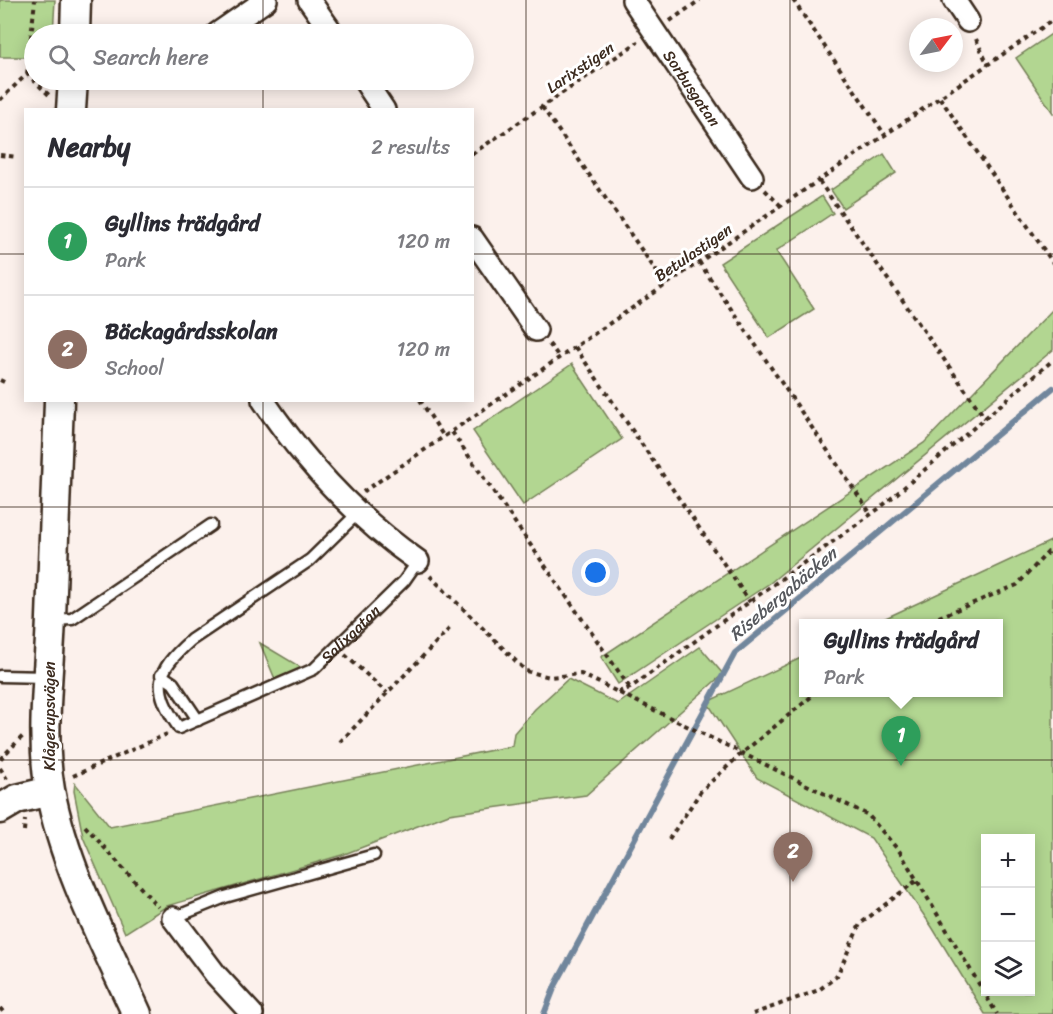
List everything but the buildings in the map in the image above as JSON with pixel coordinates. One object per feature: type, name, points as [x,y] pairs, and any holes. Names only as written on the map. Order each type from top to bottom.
[{"type":"street","points":[[75,24],[76,0]]},
{"type":"street","points":[[231,24],[266,0]]},
{"type":"street","points":[[309,0],[326,24]]},
{"type":"street","name":"Sorbusgatan","points":[[633,0],[752,177]]},
{"type":"street","points":[[954,0],[968,21]]},
{"type":"street","points":[[71,108],[72,90]]},
{"type":"street","points":[[371,90],[383,108]]},
{"type":"street","points":[[474,241],[536,330]]},
{"type":"street","name":"Klågerupsvägen","points":[[59,402],[47,677],[47,758],[60,786],[65,846],[94,921],[137,1014]]},
{"type":"street","points":[[263,402],[295,448],[351,509],[418,561]]},
{"type":"street","points":[[0,809],[17,799],[60,786]]},
{"type":"street","points":[[174,918],[216,975],[252,1014]]},
{"type":"lane","points":[[179,728],[161,702],[161,675],[175,654],[191,640],[310,560],[351,509]]},
{"type":"lane","points":[[51,621],[72,619],[212,525]]},
{"type":"lane","name":"Salixgatan","points":[[179,728],[314,669],[404,581],[418,561]]},
{"type":"lane","points":[[161,675],[173,683],[198,720]]},
{"type":"lane","points":[[0,676],[47,677]]},
{"type":"lane","points":[[174,918],[225,897],[374,855]]},
{"type":"path","points":[[32,24],[35,0]]},
{"type":"path","name":"Larixstigen","points":[[474,153],[700,0]]},
{"type":"path","points":[[792,0],[885,135]]},
{"type":"path","points":[[968,21],[988,65]]},
{"type":"path","name":"Betulastigen","points":[[351,509],[444,437],[1053,21]]},
{"type":"path","points":[[0,100],[24,77]]},
{"type":"path","points":[[43,90],[58,105],[68,108]]},
{"type":"path","points":[[940,98],[1053,263]]},
{"type":"path","points":[[542,107],[666,285]]},
{"type":"path","points":[[0,155],[17,157]]},
{"type":"path","points":[[819,181],[985,418]]},
{"type":"path","points":[[699,262],[871,514]]},
{"type":"path","points":[[575,347],[750,602]]},
{"type":"path","points":[[618,692],[630,688],[871,514],[1053,360]]},
{"type":"path","points":[[0,380],[6,383]]},
{"type":"path","points":[[421,402],[444,437]]},
{"type":"path","points":[[452,432],[630,688]]},
{"type":"path","points":[[934,619],[1017,585],[1048,552],[1053,551]]},
{"type":"path","points":[[418,561],[437,586],[526,671],[550,677],[581,674],[868,815],[900,852],[997,1014]]},
{"type":"path","points":[[340,742],[450,628]]},
{"type":"path","points":[[336,647],[387,693]]},
{"type":"path","points":[[669,839],[701,791],[741,753],[812,697]]},
{"type":"path","points":[[60,786],[73,775],[179,728]]},
{"type":"path","points":[[0,768],[8,779]]},
{"type":"path","points":[[77,827],[83,825],[87,828],[155,904],[174,918]]},
{"type":"path","points":[[753,1014],[819,990],[837,976],[860,924],[917,880]]},
{"type":"path","points":[[0,1008],[5,1014]]},
{"type":"green space","points":[[0,0],[55,0],[54,24],[24,24],[24,57],[0,57]]},
{"type":"green space","points":[[1053,33],[1053,113],[1016,58]]},
{"type":"green space","points":[[884,154],[896,173],[843,208],[831,190]]},
{"type":"green space","points":[[822,196],[833,213],[776,251],[814,309],[769,338],[720,263]]},
{"type":"green space","points":[[1053,309],[1053,350],[770,583],[618,684],[601,657],[924,443]]},
{"type":"green space","points":[[572,364],[622,439],[523,505],[473,431]]},
{"type":"green space","points":[[1053,540],[1053,1014],[985,1014],[932,927],[871,838],[757,778],[707,702],[799,659],[799,697],[1003,697],[1003,619],[884,619]]},
{"type":"green space","points":[[260,643],[302,668],[275,679]]},
{"type":"green space","points":[[700,647],[723,674],[586,795],[449,814],[342,855],[167,906],[125,933],[83,837],[74,791],[75,783],[110,827],[512,746],[514,733],[535,709],[568,679],[618,704]]},
{"type":"waterway","name":"Risebergabäcken","points":[[544,1014],[555,986],[735,653],[1053,388]]},
{"type":"place","name":"Gyllins trädgård","points":[[901,766]]},
{"type":"place","name":"Bäckagårdsskolan","points":[[793,882]]}]
